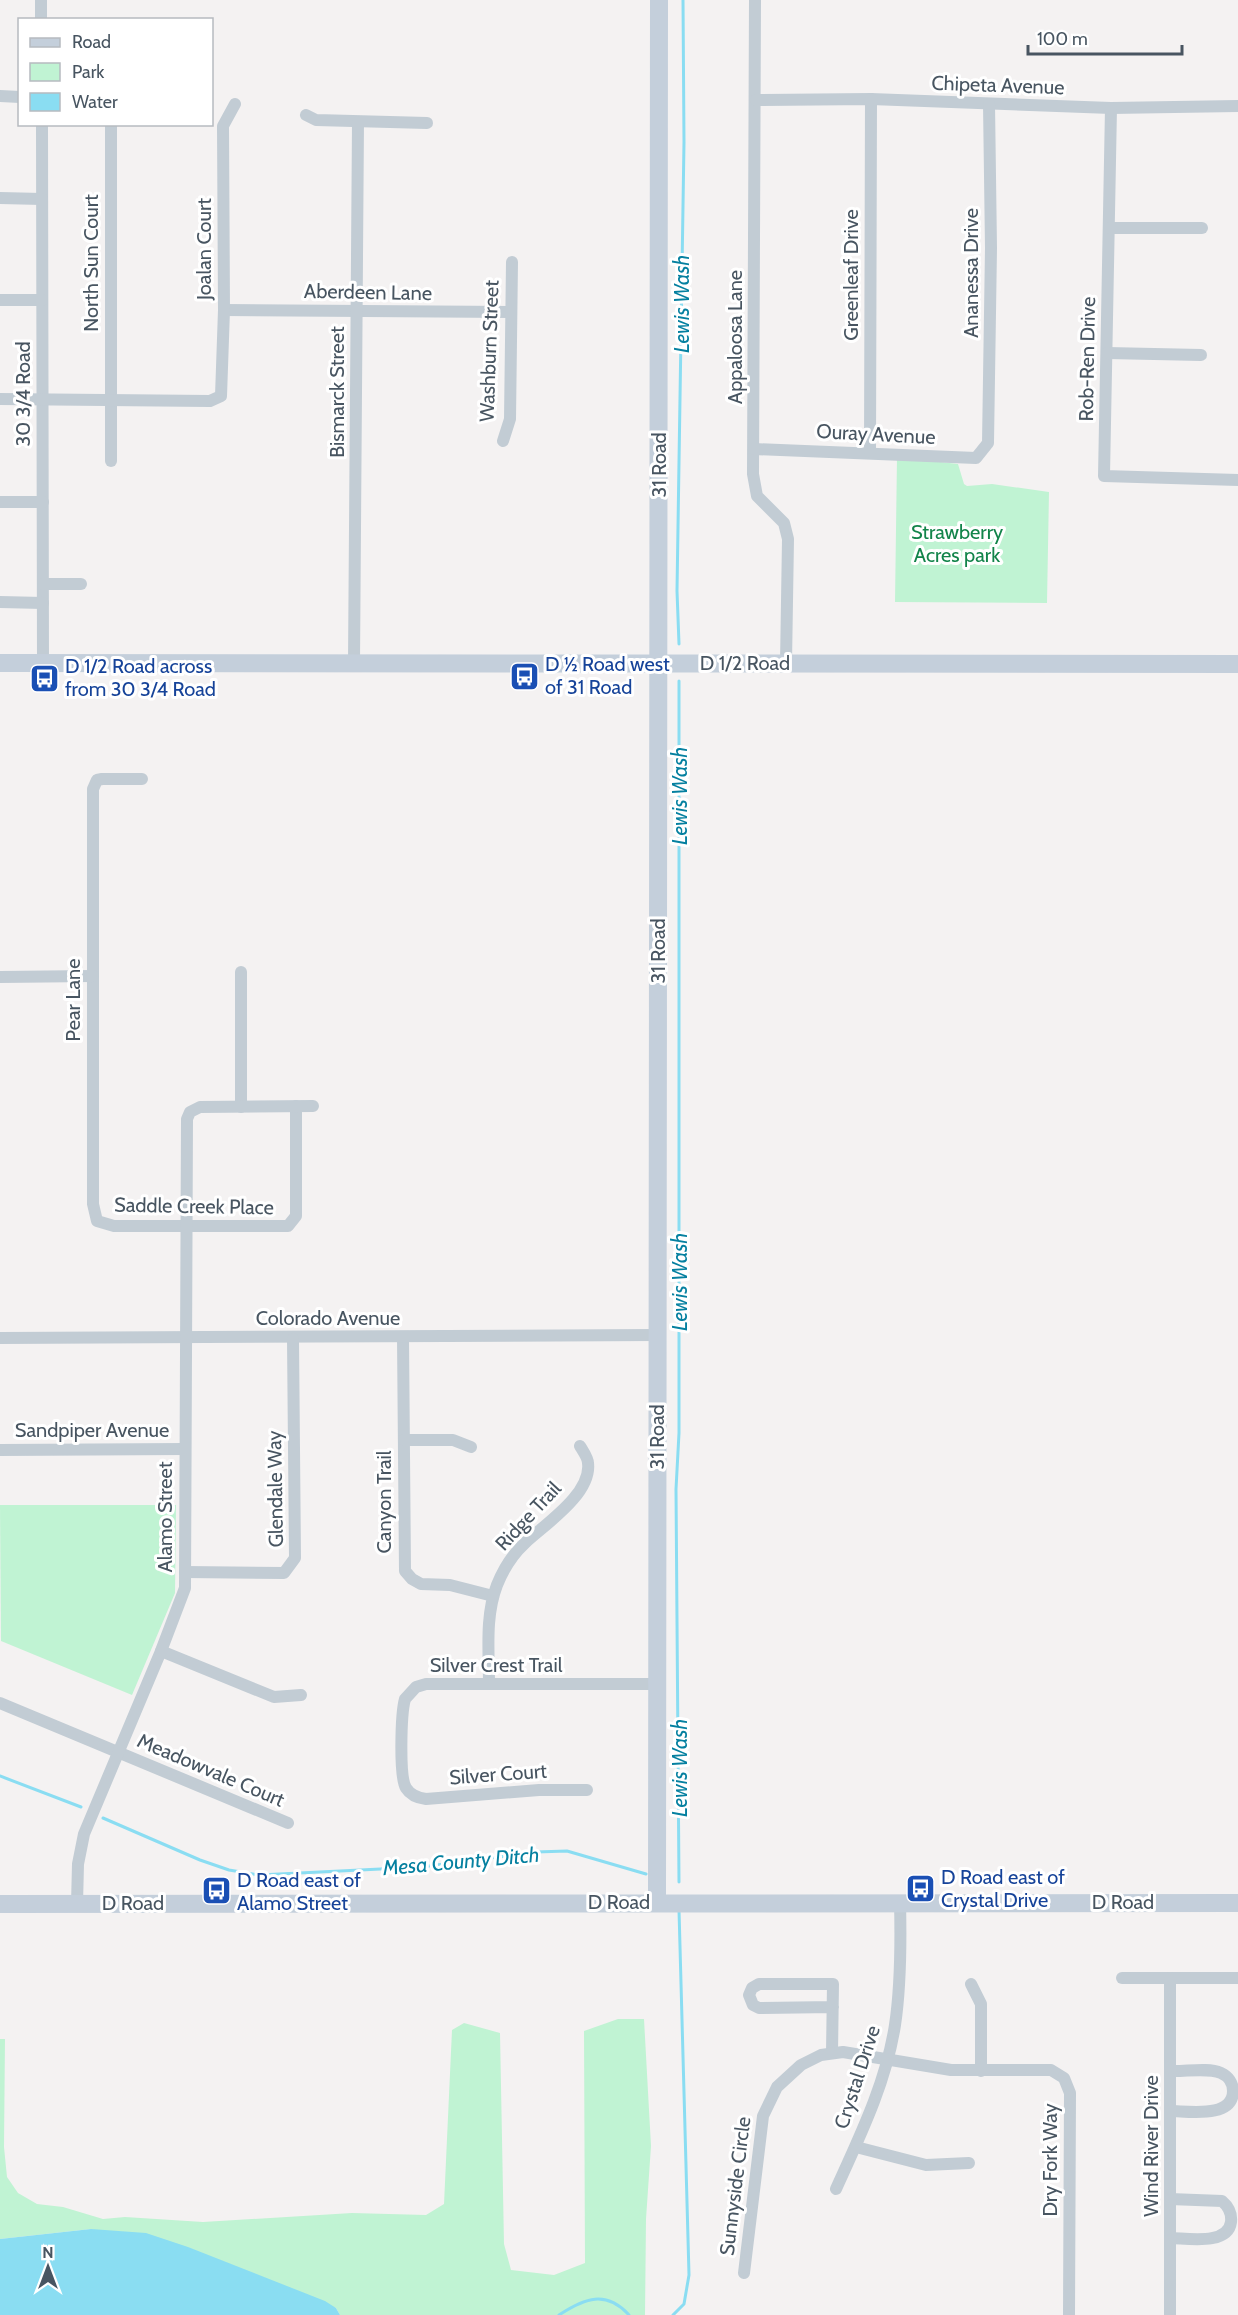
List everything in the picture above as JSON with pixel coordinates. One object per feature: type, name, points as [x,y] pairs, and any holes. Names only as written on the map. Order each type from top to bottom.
[{"type":"street","points":[[41,0],[42,18]]},
{"type":"street","name":"31 Road","points":[[657,1902],[659,0]]},
{"type":"street","name":"Appaloosa Lane","points":[[755,0],[753,474],[757,496],[784,523],[788,539],[786,663]]},
{"type":"street","points":[[0,96],[18,97]]},
{"type":"street","name":"Chipeta Avenue","points":[[756,100],[871,99],[1111,108],[1238,106]]},
{"type":"street","name":"Greenleaf Drive","points":[[870,452],[871,99]]},
{"type":"street","name":"Joalan Court","points":[[111,401],[210,401],[220,396],[224,310],[223,126],[235,104]]},
{"type":"street","name":"Ananessa Drive","points":[[988,443],[991,248],[989,104]]},
{"type":"street","name":"Rob-Ren Drive","points":[[1111,108],[1104,476],[1238,480]]},
{"type":"street","points":[[306,115],[316,120],[427,123]]},
{"type":"street","name":"Bismarck Street","points":[[354,663],[358,122]]},
{"type":"street","name":"30 3/4 Road","points":[[42,126],[43,663]]},
{"type":"street","name":"North Sun Court","points":[[111,126],[111,461]]},
{"type":"street","points":[[0,198],[42,199]]},
{"type":"street","points":[[1110,228],[1202,228]]},
{"type":"street","name":"Washburn Street","points":[[503,441],[510,419],[512,262]]},
{"type":"street","points":[[0,300],[42,300]]},
{"type":"street","name":"Aberdeen Lane","points":[[224,310],[511,312]]},
{"type":"street","points":[[1107,353],[1201,355]]},
{"type":"street","points":[[0,399],[111,401]]},
{"type":"street","name":"Ouray Avenue","points":[[754,449],[976,458],[988,443]]},
{"type":"street","points":[[0,502],[43,502]]},
{"type":"street","points":[[43,584],[81,584]]},
{"type":"street","points":[[0,602],[43,603]]},
{"type":"street","name":"D 1/2 Road","points":[[0,663],[1238,664]]},
{"type":"street","name":"Pear Lane","points":[[96,1221],[93,1204],[93,789],[97,780],[142,779]]},
{"type":"street","points":[[241,972],[241,1107],[313,1106]]},
{"type":"street","points":[[0,977],[93,976]]},
{"type":"street","name":"Saddle Creek Place","points":[[96,1221],[114,1226],[185,1227],[284,1227],[292,1223],[296,1216],[296,1106]]},
{"type":"street","name":"Alamo Street","points":[[77,1904],[80,1849],[183,1595],[185,1572],[186,1123],[190,1112],[200,1107],[241,1107]]},
{"type":"street","name":"Colorado Avenue","points":[[0,1338],[185,1339],[656,1335]]},
{"type":"street","name":"Canyon Trail","points":[[403,1337],[405,1571],[421,1584],[450,1585],[493,1596]]},
{"type":"street","name":"Glendale Way","points":[[185,1572],[284,1573],[295,1558],[293,1338]]},
{"type":"street","points":[[404,1440],[453,1440],[471,1447]]},
{"type":"street","name":"Ridge Trail","points":[[489,1684],[489,1624],[493,1596],[502,1574],[516,1553],[557,1518],[576,1495],[588,1462],[580,1446]]},
{"type":"street","name":"Sandpiper Avenue","points":[[0,1450],[185,1449]]},
{"type":"street","points":[[161,1651],[274,1697],[301,1695]]},
{"type":"street","name":"Silver Crest Trail","points":[[412,1795],[403,1779],[404,1704],[408,1694],[416,1687],[426,1684],[657,1684]]},
{"type":"street","name":"Meadowvale Court","points":[[0,1703],[288,1823]]},
{"type":"street","name":"Silver Court","points":[[412,1795],[426,1799],[539,1790],[587,1790]]},
{"type":"street","name":"D Road","points":[[0,1904],[900,1901],[1238,1903]]},
{"type":"street","name":"Crystal Drive","points":[[836,2189],[856,2147],[888,2059],[895,2024],[901,1949],[900,1901]]},
{"type":"street","points":[[1122,1978],[1238,1978]]},
{"type":"street","name":"Wind River Drive","points":[[1170,1978],[1170,2315]]},
{"type":"street","points":[[832,2052],[833,2007],[833,1984],[759,1984],[752,1988],[749,1995],[753,2005],[759,2008],[833,2007]]},
{"type":"street","points":[[971,1984],[981,2004],[981,2071]]},
{"type":"street","name":"Sunnyside Circle","points":[[744,2273],[760,2127],[766,2106],[777,2087],[792,2071],[832,2052],[864,2053],[888,2059]]},
{"type":"street","name":"Dry Fork Way","points":[[888,2059],[927,2067],[981,2071],[1051,2070],[1060,2074],[1069,2088],[1069,2315]]},
{"type":"street","points":[[1170,2071],[1219,2072],[1228,2077],[1233,2091],[1231,2101],[1219,2110],[1170,2111]]},
{"type":"street","points":[[856,2147],[926,2165],[969,2163]]},
{"type":"street","points":[[1170,2199],[1216,2199],[1222,2201],[1231,2212],[1229,2229],[1215,2238],[1170,2238]]},
{"type":"green space","name":"Strawberry Acres park","points":[[897,457],[958,464],[964,484],[967,486],[992,484],[1049,492],[1047,603],[895,602]]},
{"type":"green space","points":[[0,1505],[176,1505],[175,1593],[132,1695],[1,1641]]},
{"type":"green space","points":[[618,2019],[644,2019],[651,2146],[646,2219],[645,2315],[340,2315],[336,2308],[91,2229],[0,2239],[0,2039],[5,2039],[4,2147],[7,2177],[18,2193],[37,2204],[63,2207],[103,2219],[125,2217],[203,2222],[352,2213],[426,2215],[444,2204],[452,2030],[464,2023],[500,2033],[504,2244],[511,2270],[554,2275],[585,2263],[584,2031]]},
{"type":"water","points":[[91,2229],[146,2233],[188,2247],[325,2301],[336,2308],[340,2315],[0,2315],[0,2239]]},
{"type":"waterway","name":"Lewis Wash","points":[[679,644],[677,591],[684,142],[683,0]]},
{"type":"waterway","name":"Lewis Wash","points":[[679,681],[679,1433],[676,1489],[679,1882]]},
{"type":"waterway","name":"Mesa County Ditch","points":[[0,1776],[81,1807]]},
{"type":"waterway","name":"Mesa County Ditch","points":[[103,1818],[200,1860],[229,1870],[259,1875],[421,1867],[536,1852],[567,1851],[646,1874]]},
{"type":"waterway","name":"Lewis Wash","points":[[673,2315],[684,2304],[689,2275],[679,1910]]},
{"type":"waterway","name":"Lewis Wash","points":[[559,2315],[578,2304],[595,2299],[612,2302],[629,2315]]},
{"type":"place","name":"D ½ Road west of 31 Road","points":[[524,676]]},
{"type":"place","name":"D 1/2 Road across from 30 3/4 Road","points":[[44,678]]},
{"type":"place","name":"D Road east of Crystal Drive","points":[[920,1889]]},
{"type":"place","name":"D Road east of Alamo Street","points":[[216,1891]]}]
